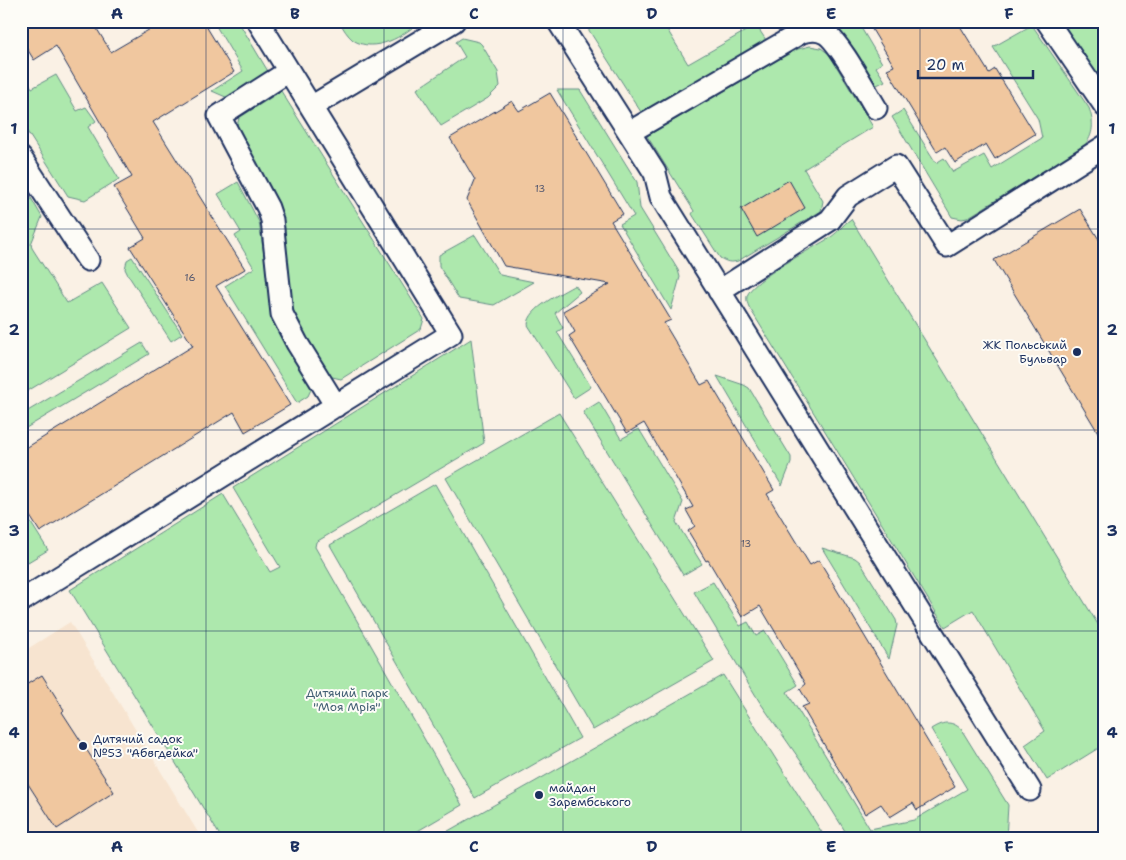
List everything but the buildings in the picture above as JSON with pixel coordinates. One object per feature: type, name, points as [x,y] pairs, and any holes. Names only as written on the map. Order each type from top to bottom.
[{"type":"lane","points":[[21,601],[451,334],[258,21]]},
{"type":"lane","points":[[311,107],[454,21]]},
{"type":"lane","points":[[558,21],[656,173],[661,197],[1030,790]]},
{"type":"lane","points":[[1047,21],[1105,106]]},
{"type":"lane","points":[[630,132],[802,32],[815,29],[827,34],[838,48],[876,108]]},
{"type":"lane","points":[[289,71],[219,116],[268,208],[272,220],[282,314],[297,343],[336,406]]},
{"type":"lane","points":[[719,291],[830,220],[848,196],[896,166],[947,246],[1105,146]]},
{"type":"lane","points":[[21,158],[88,260]]},
{"type":"shaded area","name":"Дитячий садок №53 \"Абвгдейка\"","points":[[70,622],[202,839],[21,839],[21,653]]},
{"type":"green space","points":[[213,21],[238,21],[269,73],[228,98],[212,91],[243,71]]},
{"type":"green space","points":[[339,21],[420,21],[398,37],[379,44],[370,45],[361,44],[353,40]]},
{"type":"green space","points":[[583,21],[662,21],[688,64],[756,25],[766,40],[641,112]]},
{"type":"green space","points":[[833,21],[857,21],[882,63],[876,67],[885,81],[875,86]]},
{"type":"green space","points":[[1061,21],[1105,21],[1105,85],[1102,81]]},
{"type":"green space","points":[[1032,25],[1089,108],[1092,118],[1090,137],[1084,146],[967,218],[952,217],[892,117],[903,110],[936,163],[944,158],[953,172],[984,155],[992,169],[1042,138],[1038,119],[993,47]]},
{"type":"green space","points":[[462,38],[479,42],[482,45],[498,72],[500,86],[488,98],[441,126],[417,89],[465,57],[456,42]]},
{"type":"green space","points":[[810,46],[821,48],[829,54],[873,127],[804,169],[823,201],[821,211],[738,261],[727,261],[720,258],[692,214],[694,211],[647,136],[783,57],[798,49]]},
{"type":"green space","points":[[21,70],[32,88],[56,75],[77,111],[86,107],[96,121],[88,127],[119,179],[85,200],[68,196],[21,122]]},
{"type":"green space","points":[[557,90],[580,90],[637,182],[640,208],[678,270],[680,277],[671,310],[620,224],[634,216]]},
{"type":"green space","points":[[281,91],[424,319],[421,329],[341,379],[328,376],[291,311],[280,211],[276,200],[236,130],[239,118]]},
{"type":"green space","points":[[21,181],[42,217],[31,244],[32,248],[67,303],[102,283],[131,328],[21,395]]},
{"type":"green space","points":[[238,182],[259,222],[274,321],[313,385],[308,396],[297,403],[225,286],[254,268],[235,236],[241,232],[218,194]]},
{"type":"green space","points":[[851,219],[1105,636],[1105,744],[1047,780],[1025,745],[1045,731],[973,610],[945,627],[749,307],[747,296],[751,289],[760,281],[784,264],[831,237]]},
{"type":"green space","points":[[475,235],[500,275],[534,282],[494,305],[459,299],[439,266],[439,255]]},
{"type":"green space","points":[[132,257],[182,334],[171,341],[125,269],[127,260]]},
{"type":"green space","points":[[575,285],[580,292],[555,313],[563,328],[557,332],[591,387],[574,398],[528,325],[529,319],[539,307]]},
{"type":"green space","name":"Дитячий парк \"Моя Мрія\"","points":[[471,339],[484,443],[316,542],[315,547],[462,805],[404,839],[222,839],[70,590],[223,494],[270,572],[280,567],[233,488]]},
{"type":"green space","points":[[142,343],[149,354],[21,431],[21,415]]},
{"type":"green space","points":[[717,376],[749,388],[791,457],[791,463],[782,486]]},
{"type":"green space","points":[[599,402],[621,439],[639,429],[683,502],[676,522],[702,564],[683,575],[583,412]]},
{"type":"green space","points":[[559,413],[714,661],[593,730],[446,478]]},
{"type":"green space","points":[[435,484],[580,738],[475,798],[330,545]]},
{"type":"green space","points":[[21,507],[48,550],[28,562],[21,552]]},
{"type":"green space","points":[[822,548],[855,558],[860,562],[896,620],[897,625],[889,659]]},
{"type":"green space","points":[[713,582],[740,626],[748,622],[756,636],[765,631],[798,685],[787,692],[870,829],[914,820],[967,789],[931,729],[950,723],[961,729],[1008,805],[1006,839],[850,839],[807,770],[759,701],[694,592]]},
{"type":"green space","points":[[723,675],[826,839],[434,839]]},
{"type":"place","name":"ЖК Польський Бульвар","points":[[1077,352]]},
{"type":"place","name":"Дитячий садок №53 \"Абвгдейка\"","points":[[83,746]]},
{"type":"place","name":"майдан Зарембського","points":[[539,795]]}]
